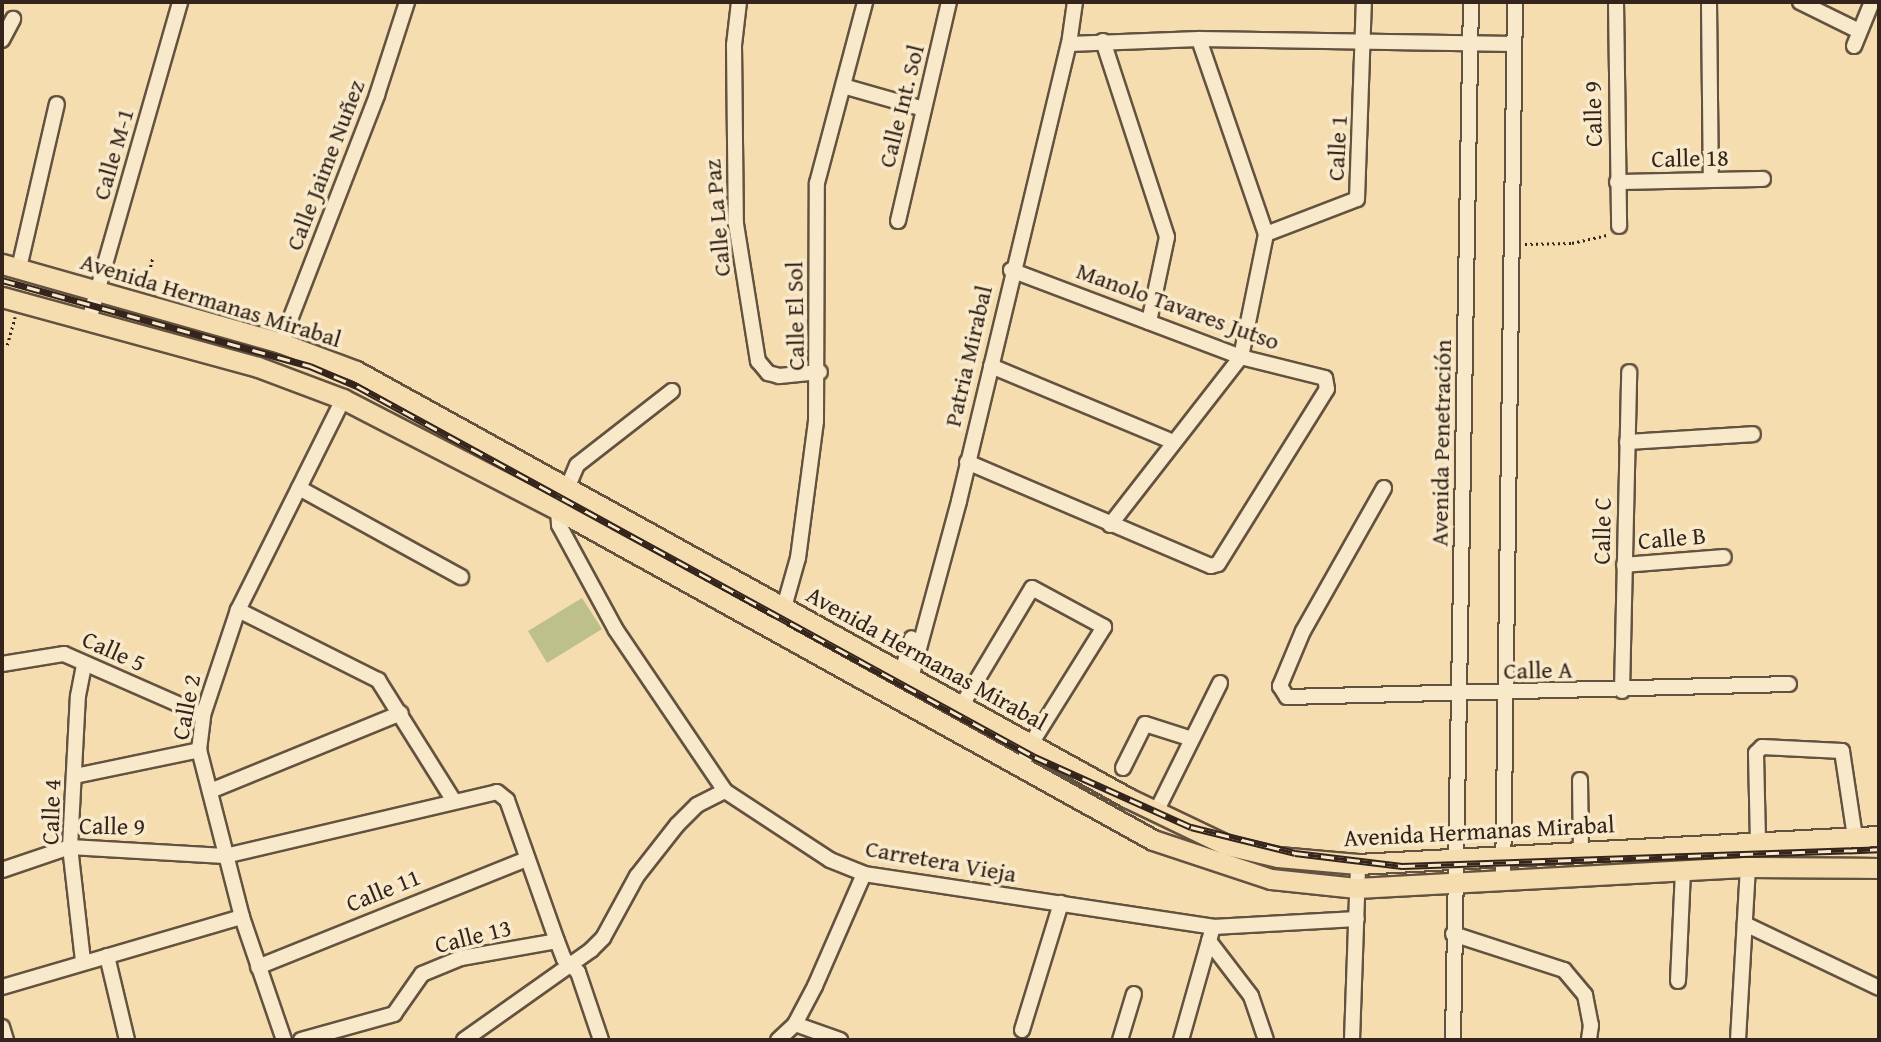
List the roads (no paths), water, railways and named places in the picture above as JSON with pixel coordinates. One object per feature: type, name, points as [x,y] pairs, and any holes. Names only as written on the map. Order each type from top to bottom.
[{"type":"main road","name":"Avenida Hermanas Mirabal","points":[[10,266],[281,343],[356,371],[567,485],[1031,744],[1156,812],[1226,845],[1278,857],[1358,864],[1879,836]]},
{"type":"main road","name":"Avenida Hermanas Mirabal","points":[[2,297],[268,370],[343,399],[558,510],[1153,840],[1271,878],[1357,888],[1748,867],[1879,868]]},
{"type":"street","name":"Calle M-1","points":[[89,320],[180,2]]},
{"type":"street","name":"Calle Jaime Nuñez","points":[[281,343],[377,95],[407,2]]},
{"type":"street","name":"Calle La Paz","points":[[739,2],[734,45],[736,224],[758,361],[768,373],[779,376],[820,372]]},
{"type":"street","name":"Calle El Sol","points":[[777,632],[787,608],[799,558],[820,372],[815,199],[820,160],[865,2]]},
{"type":"street","name":"Calle Int. Sol","points":[[898,221],[949,2]]},
{"type":"street","name":"Patria Mirabal","points":[[906,675],[991,366],[1011,270],[1069,44],[1074,2]]},
{"type":"street","name":"Calle 1","points":[[1266,234],[1355,201],[1365,41],[1364,2]]},
{"type":"street","name":"Avenida Penetración","points":[[1453,1040],[1453,934],[1460,860],[1460,694],[1471,2]]},
{"type":"street","points":[[1503,882],[1515,2]]},
{"type":"street","name":"Calle 9","points":[[1616,2],[1619,226]]},
{"type":"street","points":[[1709,2],[1711,180]]},
{"type":"street","points":[[1800,2],[1859,31]]},
{"type":"street","points":[[1854,46],[1872,2]]},
{"type":"street","points":[[2,40],[13,19]]},
{"type":"street","points":[[1069,44],[1199,39],[1514,44]]},
{"type":"street","points":[[965,467],[1110,525],[1241,357],[1266,234],[1199,39]]},
{"type":"street","points":[[1103,41],[1167,237],[1149,323]]},
{"type":"street","points":[[843,86],[924,109]]},
{"type":"street","points":[[10,266],[57,104]]},
{"type":"street","name":"Calle 18","points":[[1617,182],[1763,179]]},
{"type":"street","name":"Manolo Tavares Jutso","points":[[1011,270],[1241,357],[1325,378],[1327,383],[1218,564],[1202,564],[1110,525]]},
{"type":"street","points":[[991,366],[1174,442]]},
{"type":"street","name":"Calle C","points":[[1622,691],[1629,372]]},
{"type":"street","points":[[558,510],[577,465],[672,391]]},
{"type":"street","name":"Calle 2","points":[[284,1040],[242,917],[199,750],[203,715],[239,610],[343,399]]},
{"type":"street","points":[[1627,442],[1753,434]]},
{"type":"street","points":[[299,488],[461,577]]},
{"type":"street","name":"Calle A","points":[[1384,488],[1303,631],[1280,686],[1287,697],[1622,691],[1789,684]]},
{"type":"street","name":"Carretera Vieja","points":[[558,510],[559,525],[615,630],[725,790],[830,860],[864,874],[1061,903],[1211,934],[1357,919]]},
{"type":"street","name":"Calle B","points":[[1624,565],[1724,557]]},
{"type":"street","points":[[962,705],[1032,588],[1104,627],[1031,744],[1021,768]]},
{"type":"street","points":[[239,610],[367,672],[401,713],[454,801]]},
{"type":"street","name":"Calle 5","points":[[2,664],[59,652],[203,715]]},
{"type":"street","name":"Calle 4","points":[[83,961],[70,847],[78,696],[84,664]]},
{"type":"street","points":[[1156,812],[1220,683]]},
{"type":"street","points":[[210,791],[401,713]]},
{"type":"street","points":[[1123,768],[1145,724],[1192,739]]},
{"type":"street","points":[[1758,842],[1756,753],[1762,747],[1842,751],[1855,837]]},
{"type":"street","points":[[75,776],[199,750]]},
{"type":"street","points":[[1580,779],[1581,852]]},
{"type":"street","points":[[464,1040],[570,965],[603,938],[637,876],[677,825],[697,805],[725,790]]},
{"type":"street","name":"Calle 9","points":[[2,870],[70,847],[225,856],[454,801],[502,794],[527,859]]},
{"type":"street","points":[[527,859],[557,941],[570,965],[578,972],[601,1040]]},
{"type":"street","name":"Calle 11","points":[[258,967],[527,859]]},
{"type":"street","points":[[1352,1040],[1358,864]]},
{"type":"street","points":[[1738,1040],[1748,867]]},
{"type":"street","points":[[1678,981],[1683,871]]},
{"type":"street","points":[[781,1039],[795,1024],[864,874]]},
{"type":"street","points":[[1022,1031],[1061,903]]},
{"type":"street","points":[[2,987],[83,961],[242,917]]},
{"type":"street","points":[[1745,924],[1879,988]]},
{"type":"street","points":[[1181,1040],[1211,934]]},
{"type":"street","points":[[1211,934],[1251,996],[1266,1040]]},
{"type":"street","points":[[1453,934],[1564,970],[1585,995],[1590,1017],[1589,1040]]},
{"type":"street","name":"Calle 13","points":[[301,1040],[394,1014],[422,974],[461,958],[557,941]]},
{"type":"street","points":[[107,956],[127,1040]]},
{"type":"street","points":[[1120,1040],[1133,994]]},
{"type":"street","points":[[795,1024],[840,1040]]},
{"type":"street","points":[[2,1027],[6,1040]]},
{"type":"railway","points":[[2,280],[310,366],[357,386],[1035,757],[1191,827],[1295,853],[1402,866],[1879,849]]}]
